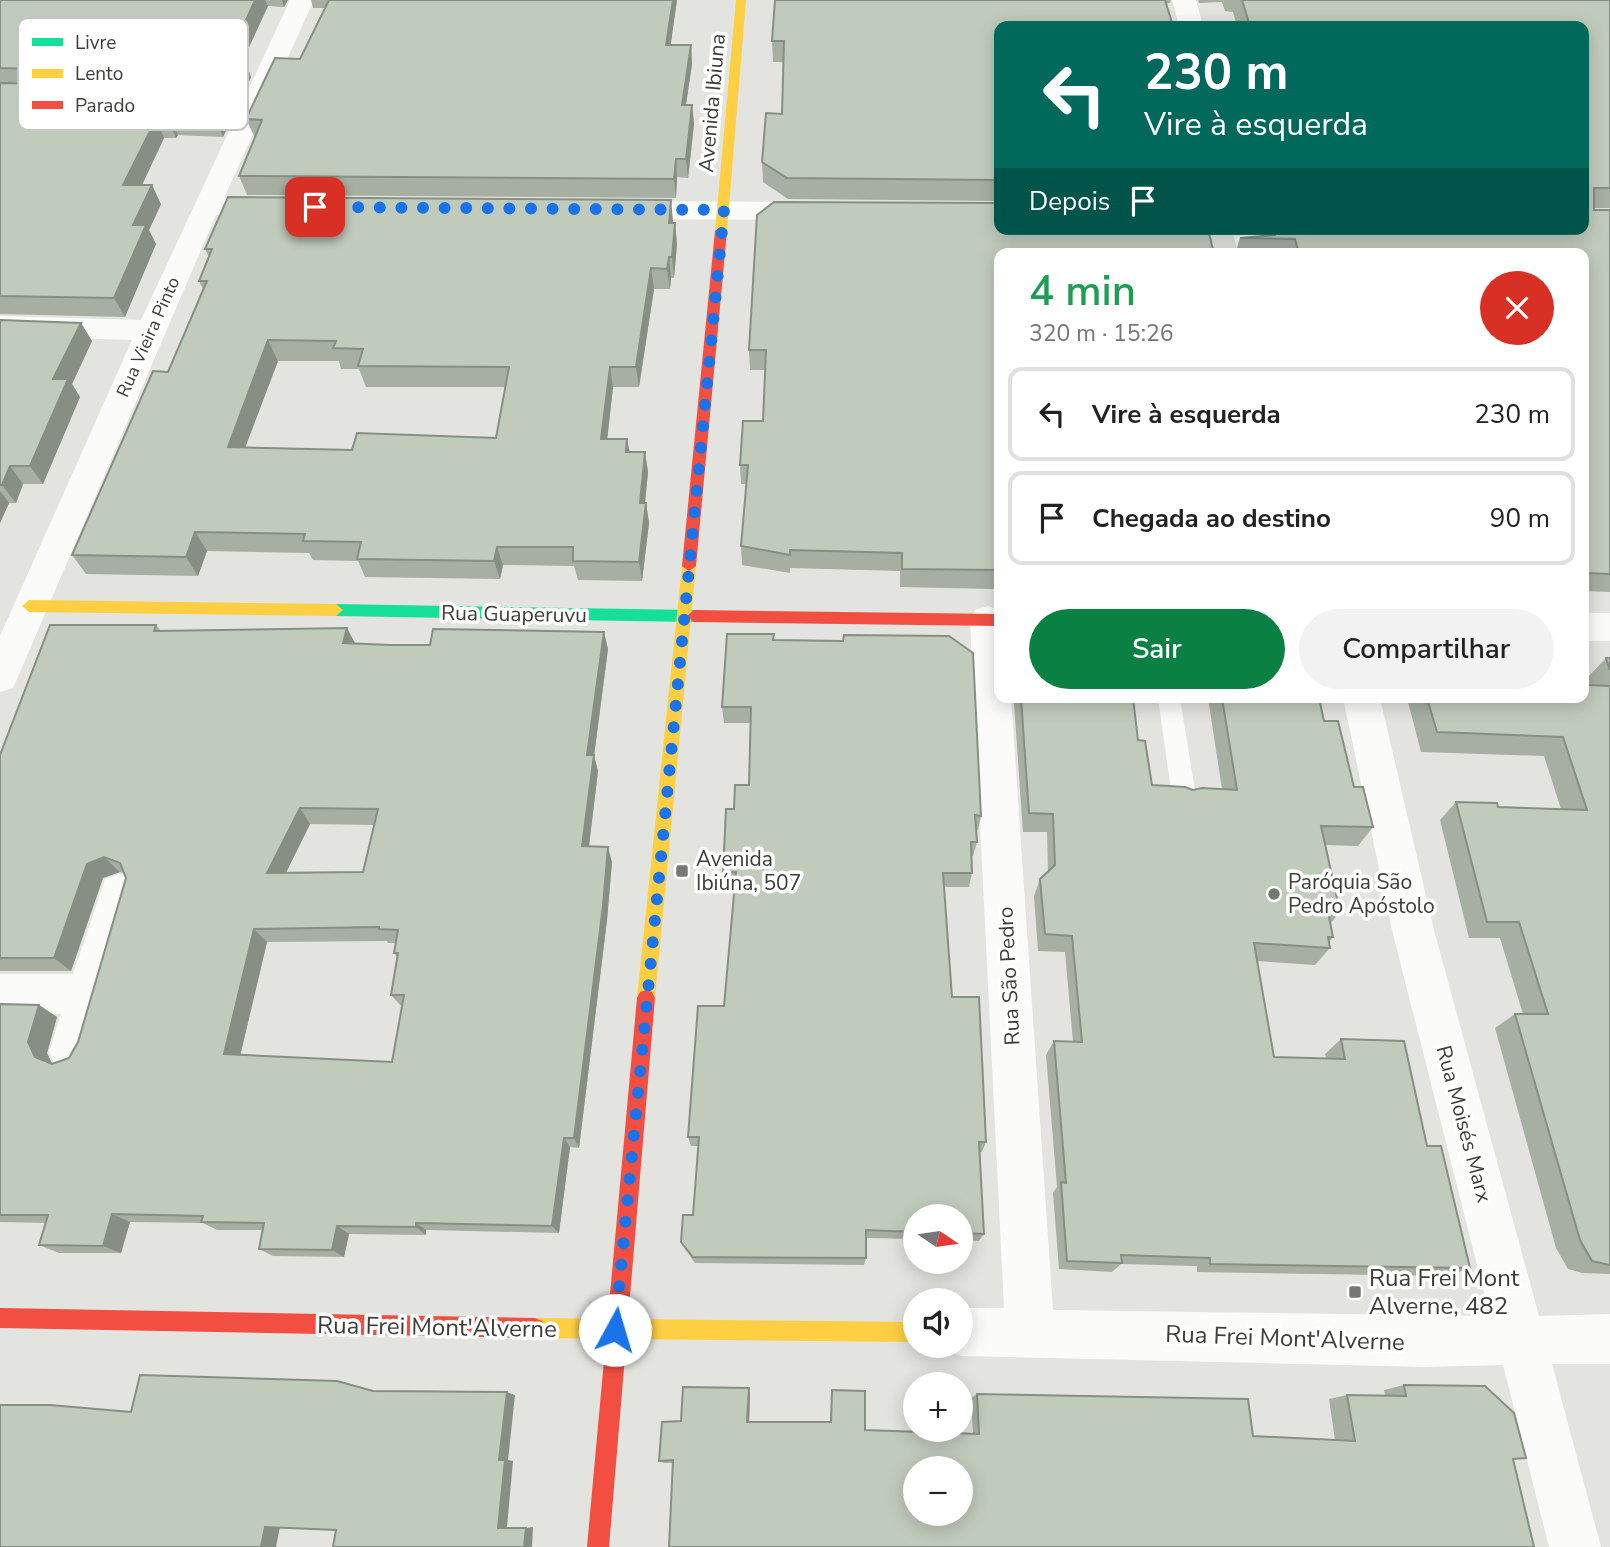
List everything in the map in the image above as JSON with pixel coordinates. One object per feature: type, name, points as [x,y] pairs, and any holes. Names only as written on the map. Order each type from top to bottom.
[{"type":"street","name":"Rua Vieira Pinto","points":[[248,100],[302,0]]},
{"type":"street","name":"Avenida Ibiuna","points":[[598,1547],[615,1330],[724,210],[741,0]]},
{"type":"street","points":[[1184,0],[1190,21]]},
{"type":"street","name":"Rua Vieira Pinto","points":[[0,677],[206,206],[236,130]]},
{"type":"street","points":[[206,206],[304,207]]},
{"type":"street","points":[[598,209],[848,211]]},
{"type":"street","points":[[0,326],[151,330]]},
{"type":"street","name":"Rua Guaperuvu","points":[[29,606],[993,620]]},
{"type":"street","name":"Rua São Pedro","points":[[993,620],[994,639]]},
{"type":"street","points":[[1589,627],[1610,627]]},
{"type":"street","name":"Rua São Pedro","points":[[997,703],[1030,1332]]},
{"type":"street","name":"Rua Moisés Marx","points":[[1362,703],[1413,930],[1575,1547]]},
{"type":"street","points":[[71,1052],[119,892]]},
{"type":"street","points":[[0,994],[89,994]]},
{"type":"street","name":"Rua Frei Mont'Alverne","points":[[0,1318],[615,1330],[903,1332]]},
{"type":"street","name":"Rua Frei Mont'Alverne","points":[[973,1332],[1425,1342],[1610,1339]]},
{"type":"lane","points":[[1170,703],[1184,797]]},
{"type":"building","points":[[0,0],[255,0],[247,18],[18,18],[18,68],[0,68]]},
{"type":"building","points":[[329,0],[673,0],[666,45],[691,45],[682,105],[692,105],[686,159],[676,159],[674,179],[239,176],[262,120],[248,119],[248,115],[275,58],[300,59]]},
{"type":"building","points":[[775,0],[1165,0],[1171,21],[994,21],[994,180],[787,178],[762,162],[766,113],[782,114],[784,41],[772,41]]},
{"type":"building","points":[[1242,0],[1610,0],[1610,188],[1594,188],[1594,210],[1610,210],[1610,574],[1589,573],[1589,248],[1297,248],[1295,239],[1240,238],[1275,235],[1589,235],[1589,21],[1248,21]]},
{"type":"building","points":[[0,83],[18,83],[18,130],[150,130],[123,185],[152,185],[133,225],[146,225],[114,298],[0,296]]},
{"type":"building","points":[[228,197],[671,200],[669,223],[675,223],[672,257],[669,257],[667,269],[651,268],[636,367],[610,367],[601,439],[627,439],[626,452],[645,452],[640,503],[646,503],[639,562],[573,561],[573,547],[497,547],[494,561],[357,559],[361,542],[303,541],[305,534],[195,532],[186,557],[72,555],[153,371],[168,372],[207,281],[199,281],[212,249],[205,249]],"holes":[[[268,340],[336,341],[333,348],[363,349],[358,366],[509,367],[496,438],[357,433],[352,450],[228,447]]]},
{"type":"building","points":[[774,202],[994,203],[994,235],[1209,235],[1213,248],[994,248],[994,570],[902,569],[902,553],[790,550],[790,555],[741,546],[748,465],[740,465],[743,421],[763,421],[766,350],[749,350],[757,215]]},
{"type":"building","points":[[0,320],[81,323],[53,379],[68,379],[30,466],[10,466],[2,485],[0,485]]},
{"type":"building","points":[[50,625],[156,625],[154,631],[347,628],[343,643],[390,645],[430,645],[433,629],[604,632],[587,755],[594,755],[582,846],[608,847],[603,906],[574,1138],[564,1138],[552,1226],[416,1223],[416,1227],[337,1226],[332,1250],[259,1249],[264,1223],[201,1222],[203,1216],[112,1214],[103,1246],[39,1245],[48,1215],[0,1215],[0,1004],[39,1005],[28,1042],[35,1057],[52,1064],[69,1058],[78,1042],[126,878],[120,863],[104,857],[87,864],[54,958],[0,958],[0,755]],"holes":[[[300,808],[378,809],[363,872],[267,873]],[[379,927],[398,930],[394,953],[398,953],[391,995],[404,995],[392,1062],[224,1054],[254,929]]]},
{"type":"building","points":[[727,634],[774,634],[773,640],[843,641],[844,635],[949,636],[973,653],[981,816],[975,815],[977,842],[971,842],[972,873],[943,873],[952,997],[979,997],[986,1142],[979,1142],[984,1234],[973,1234],[973,1204],[903,1204],[903,1232],[866,1230],[866,1258],[693,1257],[681,1242],[683,1215],[693,1215],[699,1137],[688,1137],[698,1006],[724,1006],[736,872],[723,872],[726,809],[734,809],[735,785],[749,785],[751,707],[722,707]]},
{"type":"building","points":[[1589,685],[1610,686],[1610,1265],[1592,1261],[1580,1240],[1515,1014],[1548,1014],[1519,922],[1487,922],[1456,802],[1497,803],[1498,807],[1587,810],[1563,737],[1437,732],[1428,703],[1589,703]]},
{"type":"building","points":[[1021,703],[1134,703],[1138,740],[1145,741],[1152,785],[1193,790],[1237,790],[1223,703],[1320,703],[1324,721],[1338,721],[1354,787],[1363,787],[1373,827],[1321,826],[1340,912],[1328,912],[1333,937],[1328,937],[1330,948],[1254,943],[1274,1057],[1345,1059],[1341,1039],[1404,1041],[1427,1146],[1441,1146],[1470,1268],[1210,1264],[1210,1258],[1121,1255],[1122,1263],[1067,1261],[1061,1182],[1066,1183],[1054,1041],[1082,1042],[1072,936],[1045,934],[1040,879],[1055,865],[1053,814],[1029,813]]},
{"type":"building","points":[[140,1375],[337,1381],[373,1391],[507,1392],[499,1460],[505,1460],[498,1528],[526,1528],[524,1547],[333,1547],[336,1530],[265,1527],[261,1547],[0,1547],[0,1405],[50,1405],[131,1412]]},
{"type":"building","points":[[1404,1385],[1485,1386],[1514,1413],[1526,1458],[1513,1459],[1534,1547],[669,1547],[673,1460],[659,1461],[662,1422],[681,1421],[683,1387],[749,1388],[747,1422],[831,1422],[832,1390],[865,1391],[865,1430],[903,1431],[903,1442],[973,1442],[973,1434],[979,1434],[977,1394],[1248,1399],[1253,1436],[1355,1441],[1347,1395],[1406,1396]]},
{"type":"traffic: fast","points":[[336,610],[694,616]]},
{"type":"traffic: slow","points":[[721,231],[741,0]]},
{"type":"traffic: slow","points":[[646,998],[689,566]]},
{"type":"traffic: slow","points":[[29,606],[336,610]]},
{"type":"traffic: slow","points":[[535,1328],[903,1332]]},
{"type":"traffic: jam","points":[[689,566],[721,231]]},
{"type":"traffic: jam","points":[[694,616],[994,620]]},
{"type":"traffic: jam","points":[[598,1547],[646,998]]},
{"type":"traffic: jam","points":[[0,1318],[535,1328]]},
{"type":"place","name":"Avenida Ibiúna, 507","points":[[682,871]]},
{"type":"place","name":"Paróquia São Pedro Apóstolo","points":[[1274,894]]},
{"type":"place","name":"Rua Frei Mont Alverne, 482","points":[[1355,1292]]},
{"type":"route","points":[[315,207],[724,210],[615,1330]]}]
